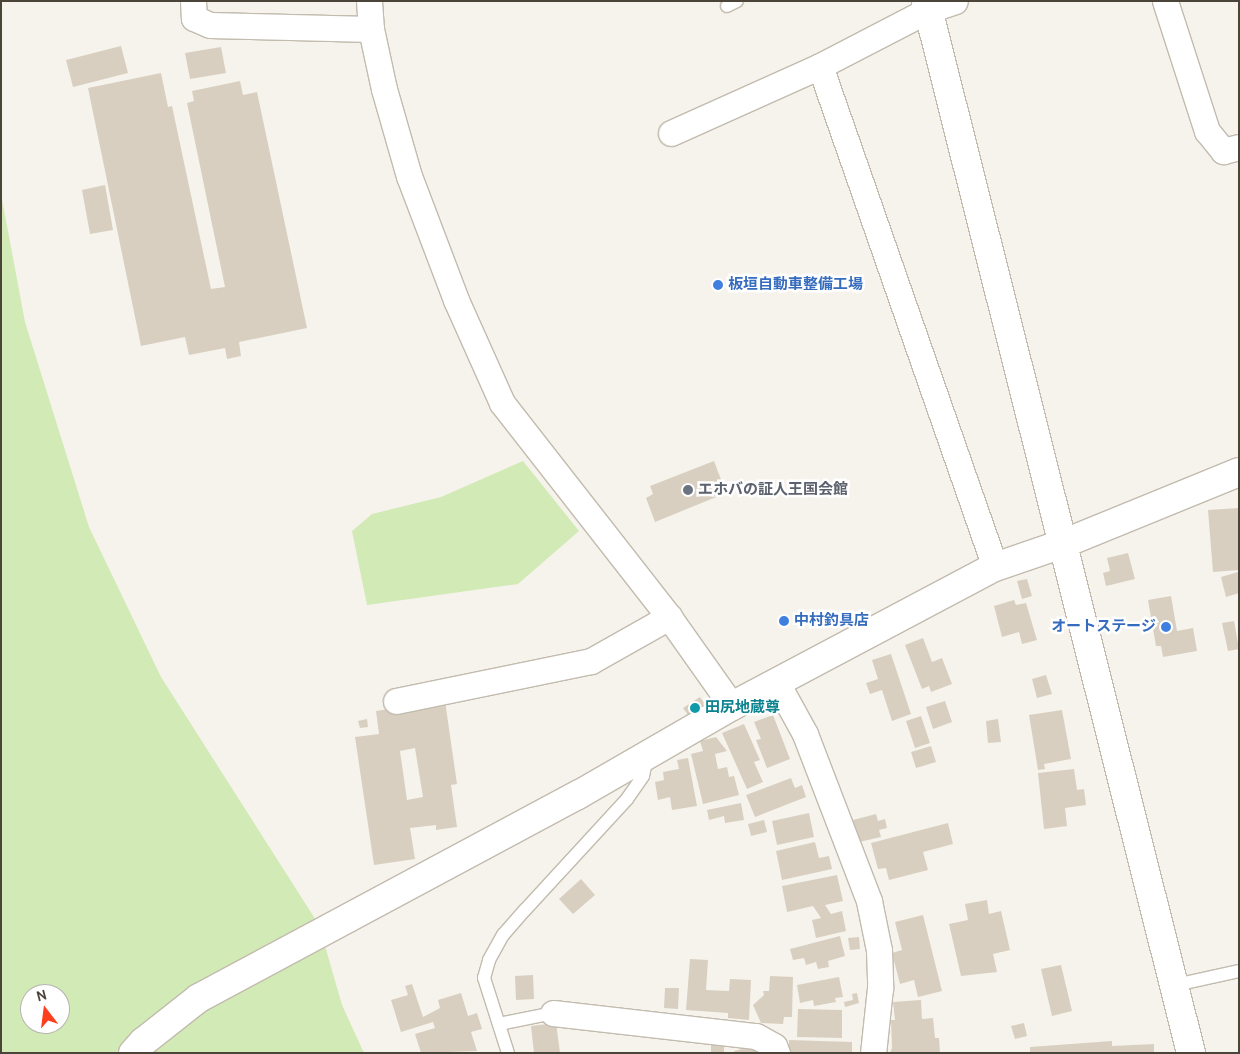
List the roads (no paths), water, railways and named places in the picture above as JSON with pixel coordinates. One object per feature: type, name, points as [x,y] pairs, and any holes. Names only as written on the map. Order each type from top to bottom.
[{"type":"street","points":[[193,1],[194,18],[210,25],[371,29]]},
{"type":"street","points":[[369,1],[371,29],[384,89],[409,176],[456,300],[502,403],[669,617],[732,706]]},
{"type":"street","points":[[671,133],[820,66],[927,6],[955,1]]},
{"type":"street","points":[[1164,1],[1207,130],[1223,151],[1239,146]]},
{"type":"street","points":[[927,6],[1065,542],[1191,1053]]},
{"type":"street","points":[[820,66],[995,567]]},
{"type":"street","points":[[133,1053],[199,998],[648,755],[732,706],[995,567],[1065,542],[1239,472]]},
{"type":"street","points":[[396,701],[591,661],[669,617]]},
{"type":"street","points":[[776,683],[805,734],[869,901],[879,960],[880,988],[873,1053]]},
{"type":"street","points":[[553,1013],[756,1036],[774,1046],[777,1053]]},
{"type":"lane","points":[[508,1053],[484,978],[489,960],[503,935],[524,910],[627,799],[643,776],[648,755]]},
{"type":"lane","points":[[1175,985],[1239,971]]},
{"type":"lane","points":[[499,1024],[553,1013]]},
{"type":"place","name":"板垣自動車整備工場","points":[[718,285]]},
{"type":"place","name":"エホバの証人王国会館","points":[[688,490]]},
{"type":"place","name":"中村釣具店","points":[[784,621]]},
{"type":"place","name":"オートステージ","points":[[1166,627]]},
{"type":"place","name":"田尻地蔵尊","points":[[695,708]]}]
